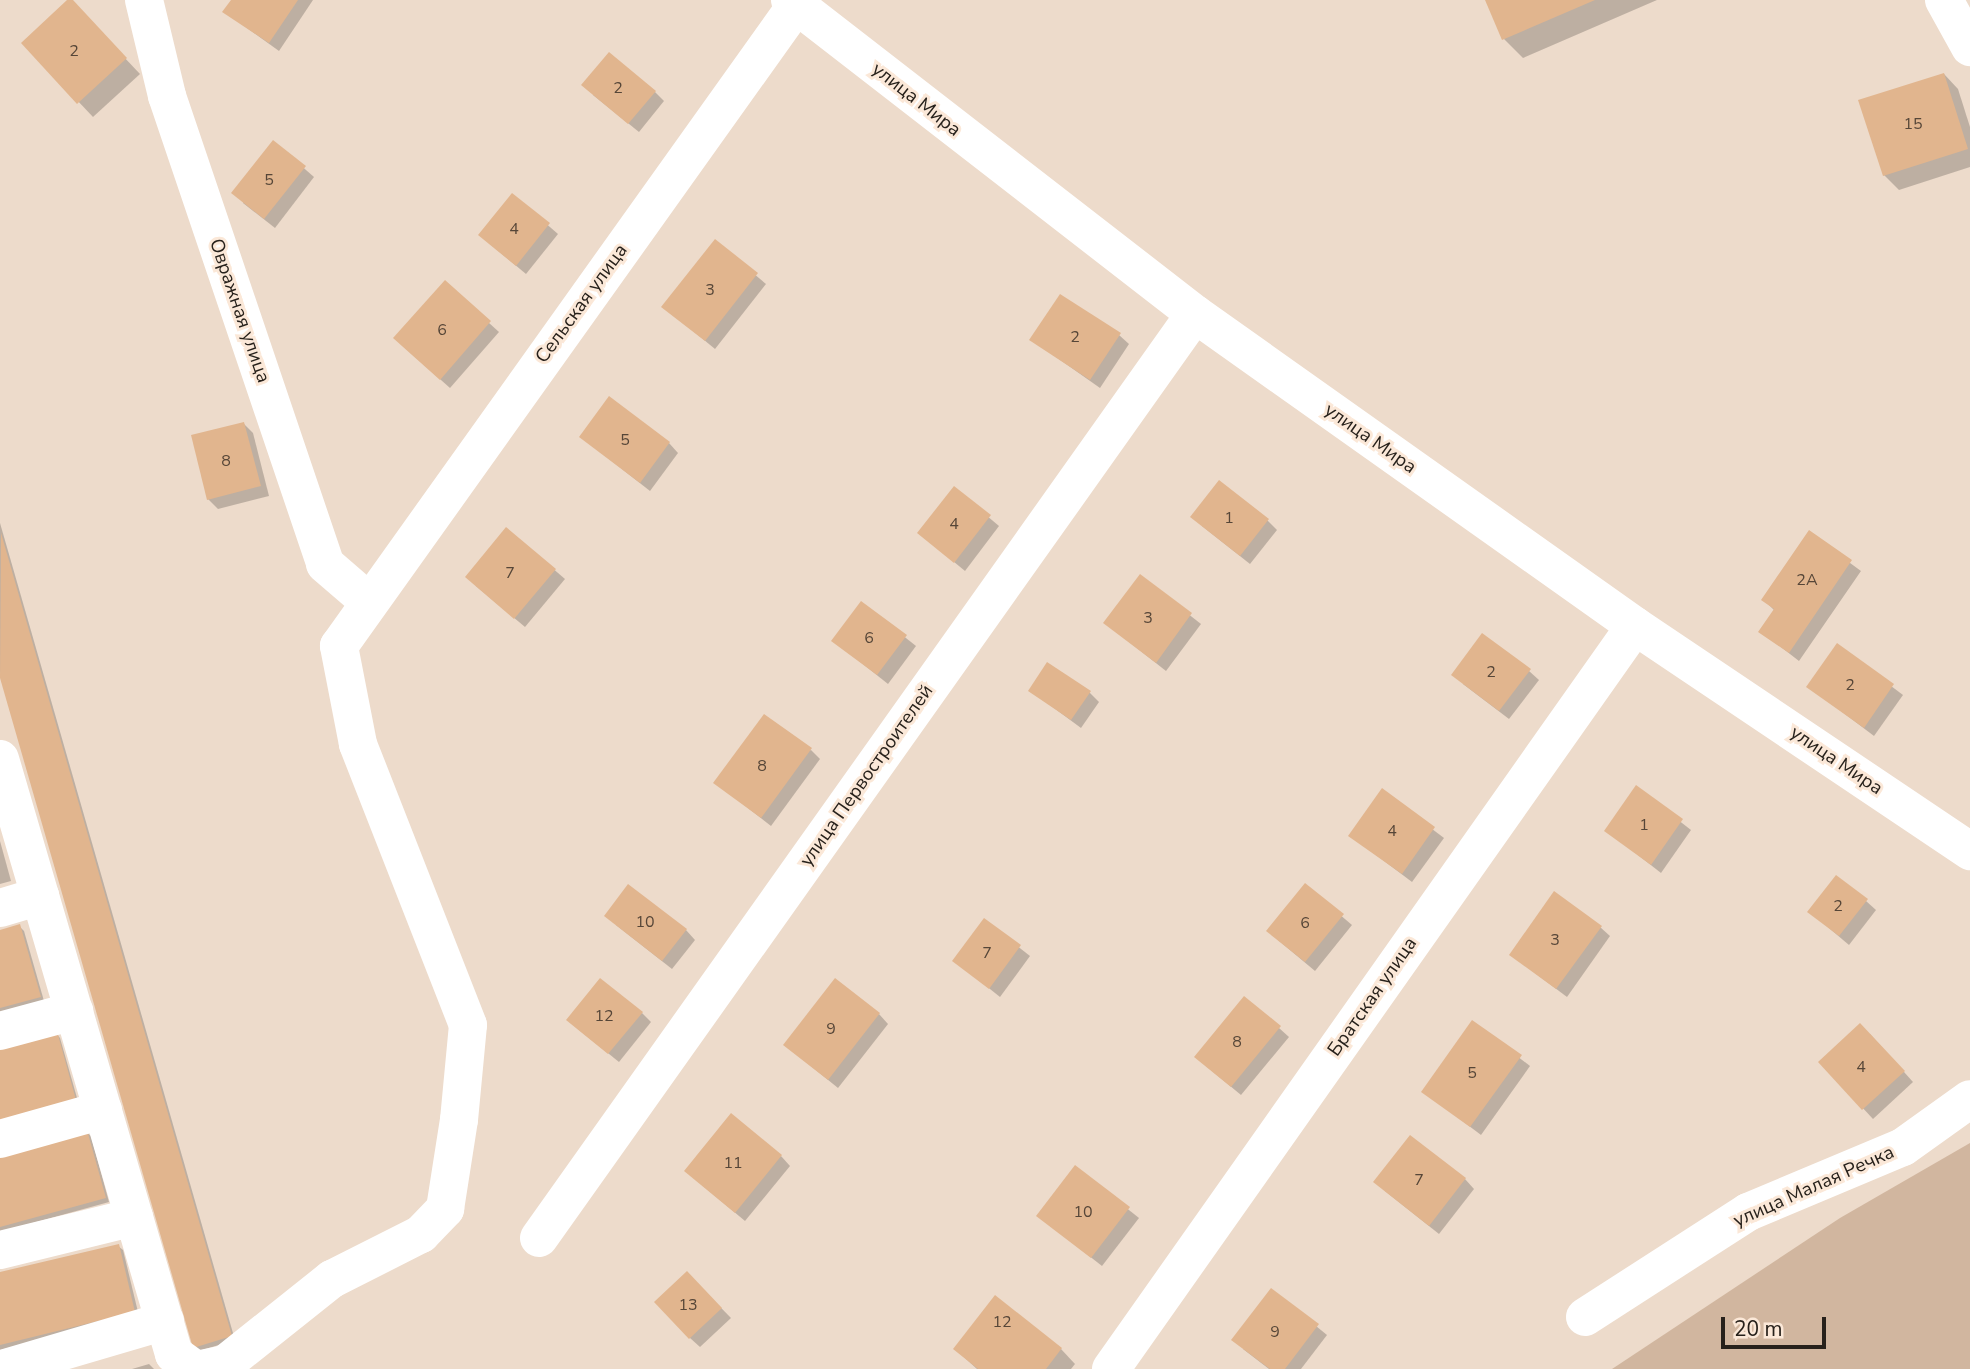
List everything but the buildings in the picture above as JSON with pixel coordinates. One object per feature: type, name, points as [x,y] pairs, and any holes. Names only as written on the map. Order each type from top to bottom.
[{"type":"street","name":"Овражная улица","points":[[144,0],[167,96],[325,564],[369,602]]},
{"type":"street","points":[[1944,0],[1970,47]]},
{"type":"street","name":"Сельская улица","points":[[201,1369],[225,1364],[332,1279],[421,1234],[444,1209],[459,1121],[468,1025],[358,744],[339,646],[793,3]]},
{"type":"street","name":"улица Мира","points":[[793,3],[1195,314],[1635,626],[1970,851]]},
{"type":"street","name":"улица Первостроителей","points":[[539,1238],[1195,314]]},
{"type":"street","name":"Братская улица","points":[[1111,1369],[1635,626]]},
{"type":"street","points":[[0,759],[174,1354],[195,1369]]},
{"type":"street","points":[[0,908],[40,897]]},
{"type":"street","points":[[0,1031],[74,1011]]},
{"type":"street","name":"улица Малая Речка","points":[[1585,1317],[1748,1212],[1903,1147],[1970,1099]]},
{"type":"street","points":[[0,1139],[103,1110]]},
{"type":"street","points":[[0,1250],[134,1216]]},
{"type":"street","points":[[2,1369],[165,1321]]},
{"type":"shaded area","points":[[1970,1143],[1970,1369],[1612,1369],[1840,1218]]}]
